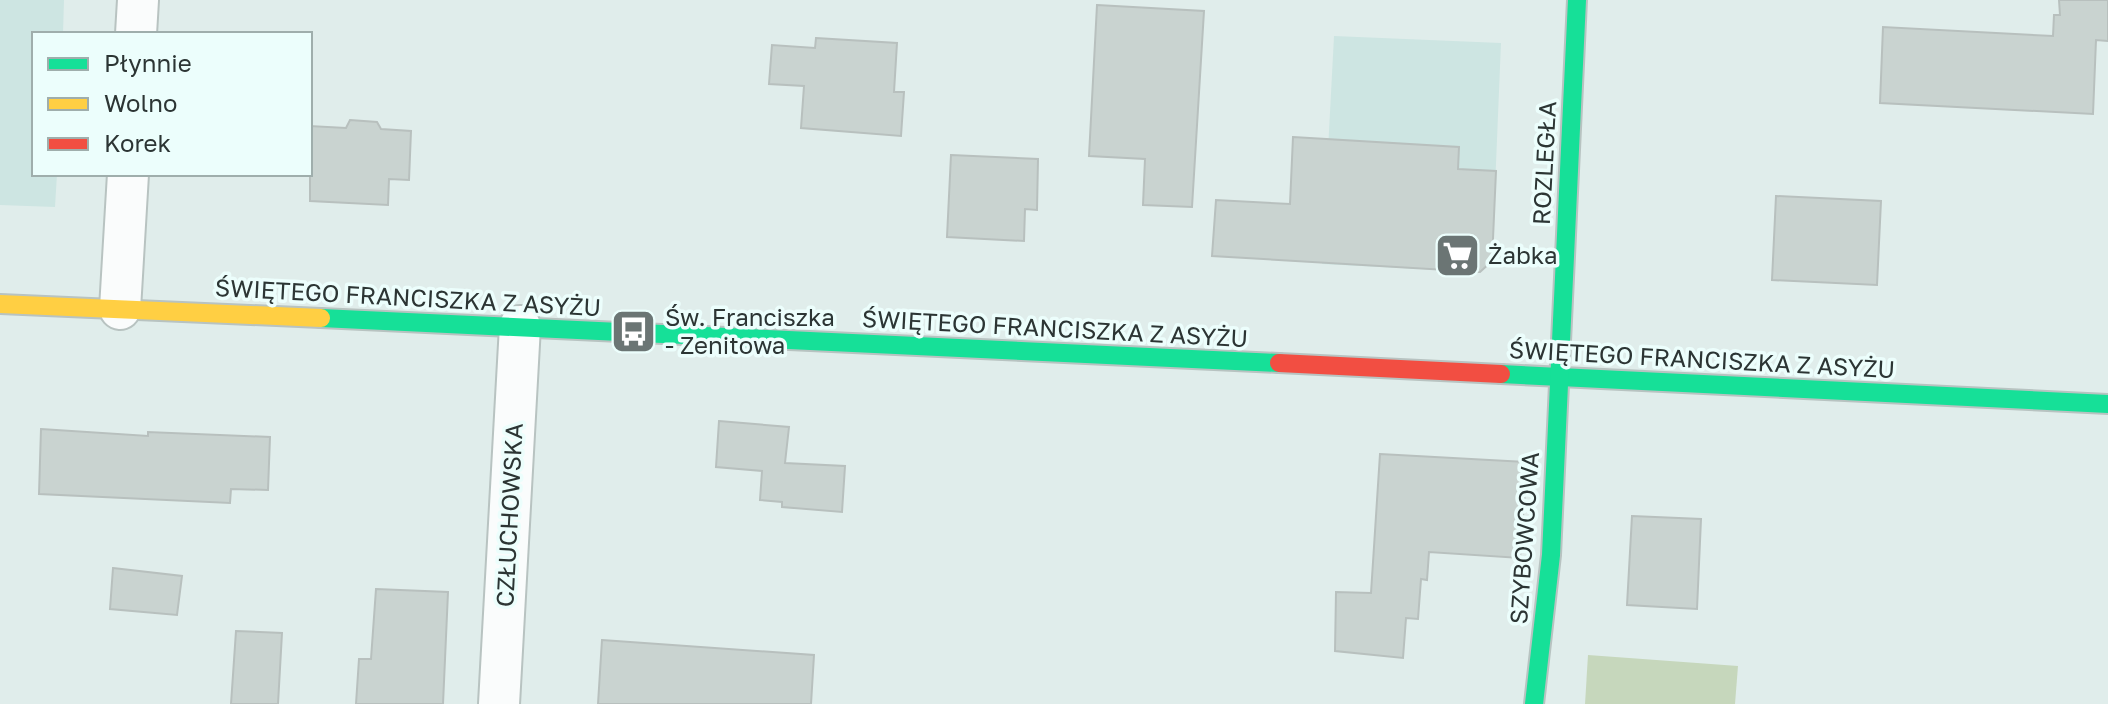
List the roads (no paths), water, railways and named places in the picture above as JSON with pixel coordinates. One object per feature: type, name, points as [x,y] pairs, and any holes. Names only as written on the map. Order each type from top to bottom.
[{"type":"street","points":[[136,32],[138,0]]},
{"type":"street","name":"ROZLEGŁA","points":[[1559,376],[1577,0]]},
{"type":"street","points":[[120,309],[128,176]]},
{"type":"street","name":"ŚWIĘTEGO FRANCISZKA Z ASYŻU","points":[[0,304],[520,326],[2108,404]]},
{"type":"street","name":"CZŁUCHOWSKA","points":[[499,704],[520,326]]},
{"type":"street","name":"SZYBOWCOWA","points":[[1534,704],[1551,555],[1559,376]]},
{"type":"place","name":"Żabka","points":[[1457,256]]},
{"type":"place","name":"Św. Franciszka - Zenitowa","points":[[634,332]]}]
